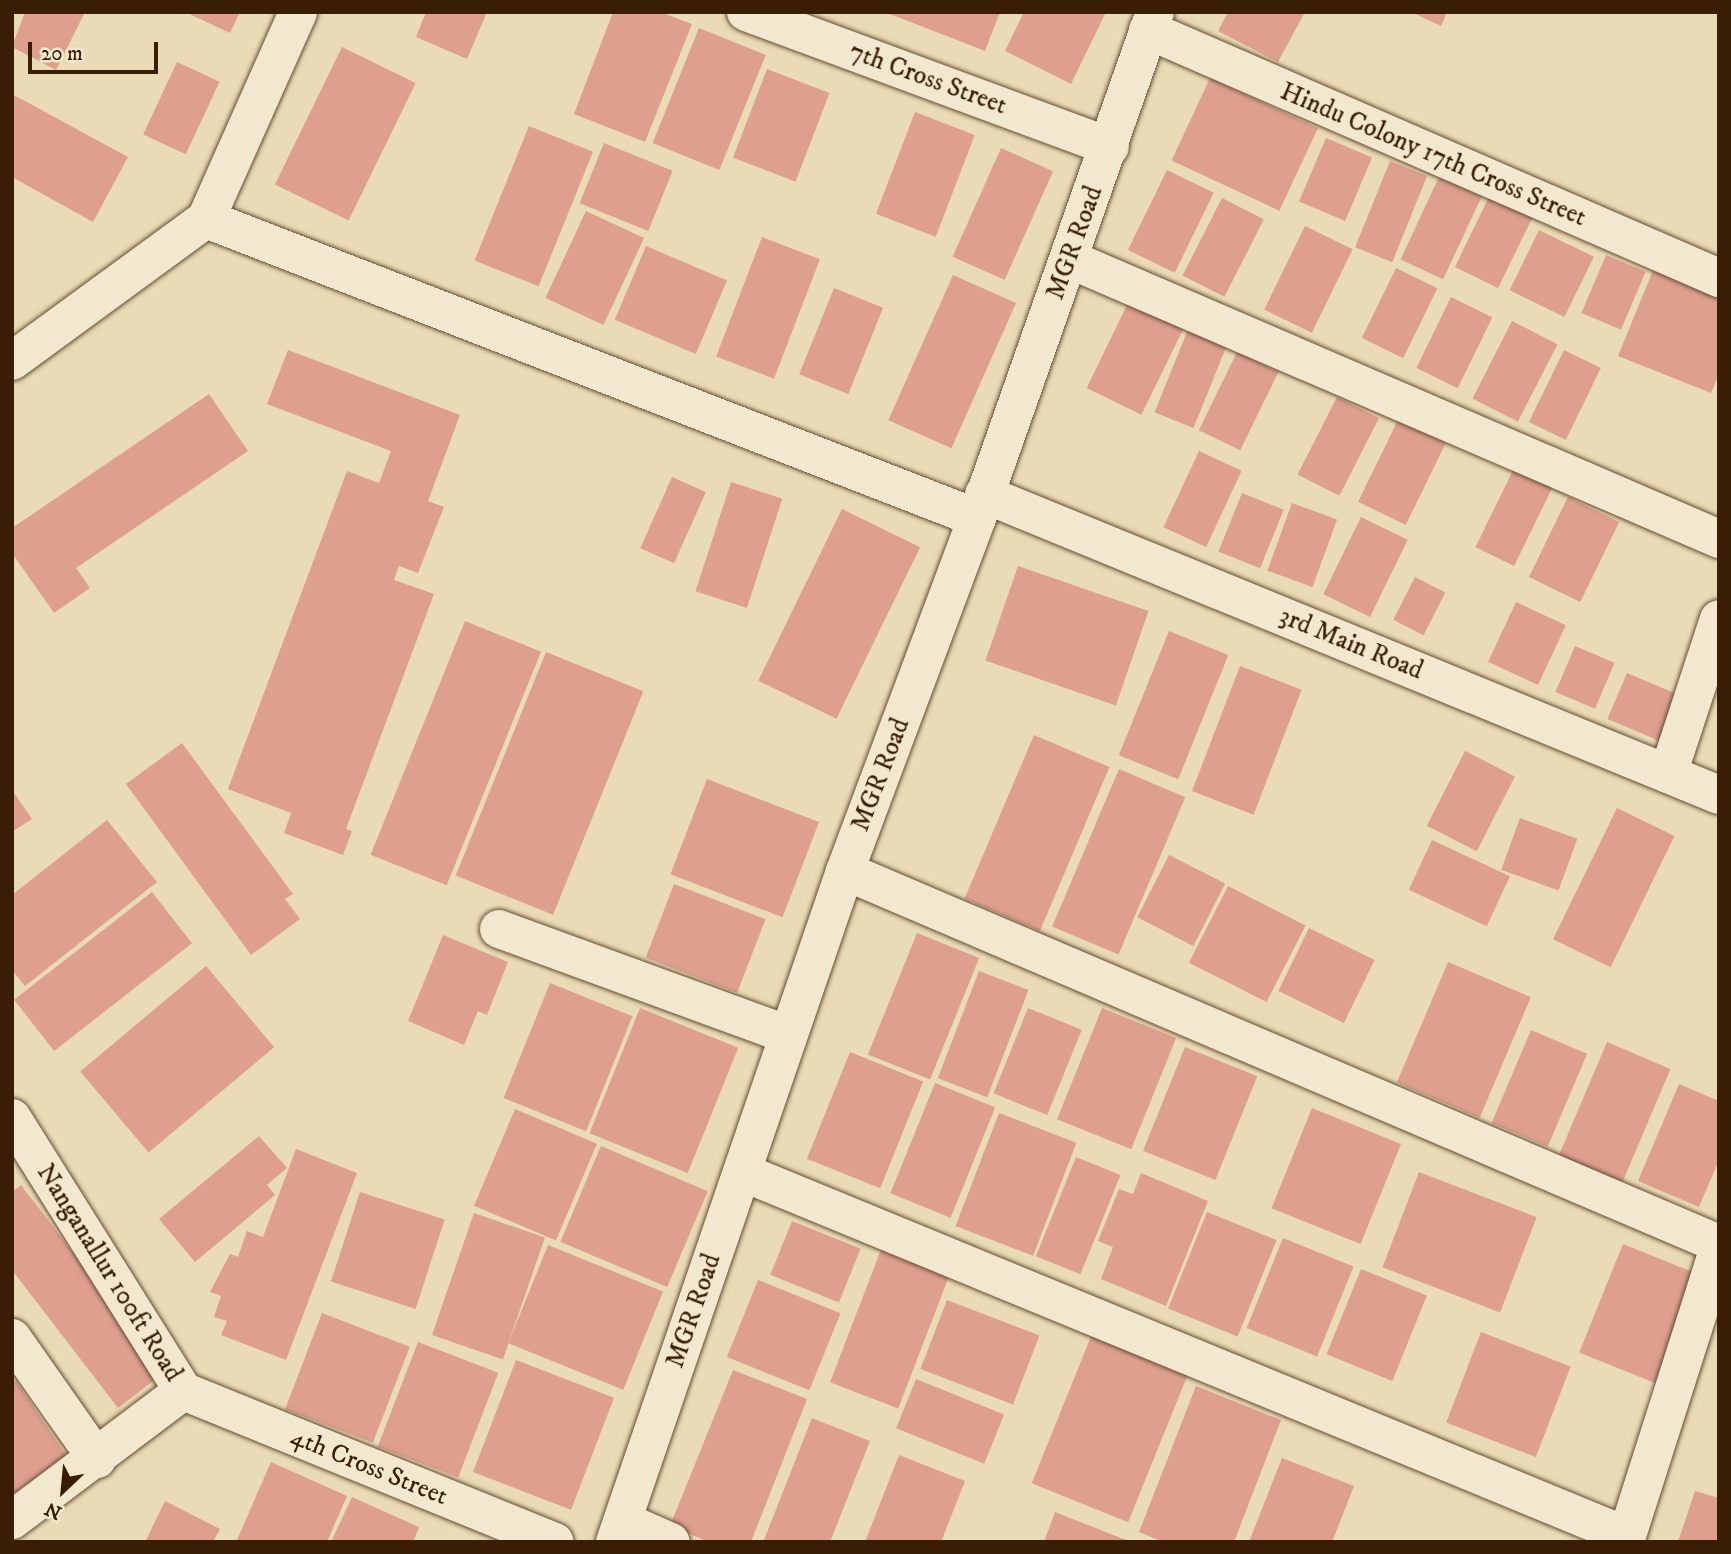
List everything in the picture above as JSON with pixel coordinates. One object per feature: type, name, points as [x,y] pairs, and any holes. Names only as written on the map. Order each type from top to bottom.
[{"type":"street","points":[[12,361],[206,219],[298,12]]},
{"type":"street","name":"7th Cross Street","points":[[746,12],[1110,147]]},
{"type":"street","name":"MGR Road","points":[[619,1531],[845,871],[1110,147],[1151,21]]},
{"type":"street","name":"Hindu Colony 17th Cross Street","points":[[1151,21],[1719,278]]},
{"type":"street","name":"3rd Main Road","points":[[206,219],[980,506],[1719,795]]},
{"type":"street","points":[[1069,259],[1719,539]]},
{"type":"street","points":[[1668,774],[1719,619]]},
{"type":"street","points":[[742,1172],[1626,1539],[1719,1246],[845,871]]},
{"type":"street","points":[[499,929],[788,1035]]},
{"type":"street","name":"Nanganallur 100ft Road","points":[[12,1118],[183,1391]]},
{"type":"street","points":[[12,1338],[97,1459]]},
{"type":"street","points":[[12,1520],[97,1459],[183,1391]]},
{"type":"street","name":"4th Cross Street","points":[[183,1391],[555,1542]]},
{"type":"street","points":[[619,1531],[671,1542]]},
{"type":"building","points":[[25,12],[85,12],[56,70],[12,47]]},
{"type":"building","points":[[185,12],[240,12],[230,33]]},
{"type":"building","points":[[426,12],[487,12],[467,59],[416,37]]},
{"type":"building","points":[[613,12],[660,12],[692,24],[645,142],[574,114]]},
{"type":"building","points":[[885,12],[1000,12],[985,51]]},
{"type":"building","points":[[1024,12],[1106,12],[1071,84],[1005,51]]},
{"type":"building","points":[[1228,12],[1305,12],[1278,62],[1218,31]]},
{"type":"building","points":[[1411,12],[1447,12],[1441,26]]},
{"type":"building","points":[[699,28],[766,55],[719,170],[653,143]]},
{"type":"building","points":[[342,47],[416,83],[349,220],[275,185]]},
{"type":"building","points":[[177,62],[220,82],[186,154],[143,135]]},
{"type":"building","points":[[767,69],[830,93],[796,182],[733,158]]},
{"type":"building","points":[[1210,78],[1318,128],[1279,211],[1172,160]]},
{"type":"building","points":[[12,94],[128,157],[93,222],[12,177]]},
{"type":"building","points":[[915,112],[975,135],[936,237],[876,214]]},
{"type":"building","points":[[529,126],[593,152],[539,286],[475,260]]},
{"type":"building","points":[[1326,138],[1372,158],[1345,221],[1299,202]]},
{"type":"building","points":[[604,143],[673,171],[648,231],[580,203]]},
{"type":"building","points":[[1001,148],[1053,171],[1005,280],[953,257]]},
{"type":"building","points":[[1390,161],[1427,176],[1392,262],[1355,247]]},
{"type":"building","points":[[1167,170],[1214,193],[1175,273],[1128,250]]},
{"type":"building","points":[[1439,177],[1482,197],[1443,279],[1401,259]]},
{"type":"building","points":[[1490,195],[1533,216],[1498,288],[1455,267]]},
{"type":"building","points":[[1222,198],[1264,219],[1224,297],[1183,276]]},
{"type":"building","points":[[586,211],[644,238],[603,325],[545,298]]},
{"type":"building","points":[[1305,226],[1353,249],[1312,333],[1264,310]]},
{"type":"building","points":[[1539,230],[1594,257],[1564,317],[1510,290]]},
{"type":"building","points":[[762,237],[820,259],[774,379],[716,356]]},
{"type":"building","points":[[646,246],[727,280],[696,354],[615,320]]},
{"type":"building","points":[[1606,255],[1646,272],[1621,330],[1581,313]]},
{"type":"building","points":[[1396,268],[1437,288],[1403,358],[1362,338]]},
{"type":"building","points":[[1654,268],[1719,294],[1719,374],[1711,393],[1618,356]]},
{"type":"building","points":[[953,275],[1016,303],[951,448],[888,420]]},
{"type":"building","points":[[834,288],[883,308],[848,394],[799,374]]},
{"type":"building","points":[[1451,297],[1492,317],[1458,388],[1416,368]]},
{"type":"building","points":[[1130,299],[1185,326],[1141,415],[1087,388]]},
{"type":"building","points":[[1512,321],[1557,344],[1518,422],[1473,399]]},
{"type":"building","points":[[1189,327],[1228,343],[1193,428],[1155,412]]},
{"type":"building","points":[[288,350],[460,415],[428,501],[444,507],[418,573],[399,566],[394,580],[434,594],[346,829],[352,831],[343,855],[284,833],[291,813],[228,789],[347,471],[379,483],[391,451],[267,404]]},
{"type":"building","points":[[1564,350],[1601,368],[1566,440],[1529,422]]},
{"type":"building","points":[[1237,352],[1278,372],[1240,450],[1199,430]]},
{"type":"building","points":[[209,394],[248,451],[76,568],[90,588],[54,613],[12,553],[12,528]]},
{"type":"building","points":[[1337,397],[1379,418],[1339,496],[1298,475]]},
{"type":"building","points":[[1398,420],[1446,443],[1406,525],[1358,502]]},
{"type":"building","points":[[1199,451],[1242,471],[1206,547],[1164,527]]},
{"type":"building","points":[[1518,460],[1557,479],[1514,566],[1475,547]]},
{"type":"building","points":[[672,477],[706,492],[674,563],[640,548]]},
{"type":"building","points":[[731,482],[782,499],[747,608],[695,591]]},
{"type":"building","points":[[1242,493],[1284,510],[1260,568],[1218,551]]},
{"type":"building","points":[[1568,497],[1619,522],[1580,602],[1529,577]]},
{"type":"building","points":[[1292,503],[1337,519],[1312,587],[1267,571]]},
{"type":"building","points":[[842,509],[920,547],[836,719],[758,681]]},
{"type":"building","points":[[1361,517],[1408,540],[1370,617],[1323,594]]},
{"type":"building","points":[[1018,566],[1148,611],[1116,705],[985,661]]},
{"type":"building","points":[[1415,577],[1445,592],[1424,635],[1393,620]]},
{"type":"building","points":[[1516,602],[1566,625],[1538,685],[1488,662]]},
{"type":"building","points":[[465,621],[541,652],[447,885],[371,855]]},
{"type":"building","points":[[1169,631],[1228,655],[1178,779],[1119,755]]},
{"type":"building","points":[[1575,646],[1615,663],[1595,709],[1555,692]]},
{"type":"building","points":[[546,652],[643,691],[553,915],[456,875]]},
{"type":"building","points":[[1240,666],[1302,690],[1254,815],[1192,791]]},
{"type":"building","points":[[1627,673],[1683,697],[1664,743],[1607,719]]},
{"type":"building","points":[[1034,735],[1109,767],[1040,931],[964,899]]},
{"type":"building","points":[[182,743],[293,894],[285,899],[300,919],[251,955],[126,784]]},
{"type":"building","points":[[1465,751],[1515,776],[1477,851],[1427,826]]},
{"type":"building","points":[[1119,769],[1185,797],[1118,955],[1052,926]]},
{"type":"building","points":[[707,779],[819,822],[782,917],[670,874]]},
{"type":"building","points":[[12,790],[32,819],[12,832]]},
{"type":"building","points":[[1617,808],[1675,836],[1611,967],[1553,939]]},
{"type":"building","points":[[1520,818],[1577,839],[1559,891],[1501,870]]},
{"type":"building","points":[[107,820],[157,882],[25,986],[12,970],[12,895]]},
{"type":"building","points":[[1432,840],[1510,876],[1487,926],[1409,890]]},
{"type":"building","points":[[1169,855],[1225,884],[1193,946],[1137,917]]},
{"type":"building","points":[[674,884],[765,919],[737,993],[646,958]]},
{"type":"building","points":[[1228,886],[1306,925],[1266,1002],[1189,963]]},
{"type":"building","points":[[152,892],[192,943],[54,1051],[14,1000]]},
{"type":"building","points":[[1309,928],[1375,960],[1344,1023],[1278,991]]},
{"type":"building","points":[[917,933],[979,958],[930,1080],[868,1054]]},
{"type":"building","points":[[443,935],[508,962],[487,1015],[478,1011],[464,1045],[408,1021]]},
{"type":"building","points":[[1448,962],[1531,997],[1480,1118],[1397,1083]]},
{"type":"building","points":[[206,966],[274,1047],[149,1153],[80,1071]]},
{"type":"building","points":[[979,971],[1028,990],[987,1097],[938,1078]]},
{"type":"building","points":[[550,983],[633,1016],[586,1131],[504,1098]]},
{"type":"building","points":[[640,1008],[738,1048],[688,1173],[589,1133]]},
{"type":"building","points":[[1028,1008],[1082,1030],[1047,1115],[994,1093]]},
{"type":"building","points":[[1102,1008],[1176,1038],[1131,1149],[1057,1119]]},
{"type":"building","points":[[1531,1030],[1587,1054],[1548,1147],[1492,1123]]},
{"type":"building","points":[[1607,1042],[1671,1069],[1621,1186],[1557,1159]]},
{"type":"building","points":[[1185,1047],[1257,1076],[1215,1180],[1143,1151]]},
{"type":"building","points":[[850,1052],[923,1082],[880,1188],[807,1159]]},
{"type":"building","points":[[935,1083],[995,1107],[951,1218],[890,1193]]},
{"type":"building","points":[[1679,1084],[1719,1101],[1719,1160],[1699,1207],[1638,1181]]},
{"type":"building","points":[[1312,1108],[1401,1144],[1361,1244],[1272,1208]]},
{"type":"building","points":[[515,1109],[597,1144],[556,1240],[474,1206]]},
{"type":"building","points":[[999,1113],[1076,1143],[1033,1256],[956,1226]]},
{"type":"building","points":[[259,1136],[287,1168],[267,1185],[275,1195],[195,1262],[159,1219]]},
{"type":"building","points":[[601,1146],[708,1191],[667,1287],[560,1242]]},
{"type":"building","points":[[296,1149],[357,1173],[286,1360],[221,1335],[227,1321],[214,1317],[221,1296],[210,1292],[230,1254],[238,1257],[247,1231],[263,1237]]},
{"type":"building","points":[[1076,1157],[1121,1175],[1080,1274],[1036,1256]]},
{"type":"building","points":[[1419,1172],[1537,1217],[1500,1312],[1382,1267]]},
{"type":"building","points":[[1141,1173],[1208,1201],[1166,1306],[1101,1279],[1113,1247],[1098,1241],[1119,1189],[1133,1194]]},
{"type":"building","points":[[21,1185],[165,1372],[118,1408],[12,1270],[12,1192]]},
{"type":"building","points":[[360,1192],[445,1220],[416,1309],[331,1281]]},
{"type":"building","points":[[1207,1212],[1277,1240],[1238,1337],[1168,1308]]},
{"type":"building","points":[[474,1213],[545,1237],[503,1359],[432,1335]]},
{"type":"building","points":[[792,1221],[861,1249],[839,1302],[770,1275]]},
{"type":"building","points":[[1283,1238],[1353,1266],[1317,1356],[1247,1328]]},
{"type":"building","points":[[1623,1244],[1704,1277],[1660,1385],[1579,1352]]},
{"type":"building","points":[[548,1245],[663,1291],[623,1390],[508,1343]]},
{"type":"building","points":[[882,1247],[950,1273],[898,1409],[830,1382]]},
{"type":"building","points":[[1361,1269],[1427,1296],[1392,1381],[1327,1354]]},
{"type":"building","points":[[758,1280],[841,1313],[809,1390],[727,1357]]},
{"type":"building","points":[[947,1300],[1039,1335],[1013,1405],[920,1369]]},
{"type":"building","points":[[322,1313],[410,1347],[373,1443],[285,1409]]},
{"type":"building","points":[[1481,1332],[1571,1366],[1536,1457],[1446,1423]]},
{"type":"building","points":[[1092,1334],[1188,1373],[1128,1522],[1032,1483]]},
{"type":"building","points":[[418,1342],[498,1373],[458,1477],[378,1447]]},
{"type":"building","points":[[516,1360],[614,1398],[571,1510],[473,1472]]},
{"type":"building","points":[[733,1370],[807,1399],[751,1542],[709,1542],[670,1526]]},
{"type":"building","points":[[916,1379],[1004,1415],[984,1464],[896,1428]]},
{"type":"building","points":[[16,1381],[68,1458],[12,1495],[12,1383]]},
{"type":"building","points":[[1196,1386],[1281,1420],[1234,1542],[1163,1542],[1139,1532]]},
{"type":"building","points":[[812,1418],[870,1441],[830,1542],[768,1542],[764,1540]]},
{"type":"building","points":[[899,1455],[965,1481],[941,1542],[865,1542]]},
{"type":"building","points":[[1282,1458],[1354,1486],[1332,1542],[1249,1542]]},
{"type":"building","points":[[271,1462],[347,1496],[327,1542],[236,1542]]},
{"type":"building","points":[[1695,1491],[1719,1498],[1719,1542],[1678,1542]]},
{"type":"building","points":[[352,1497],[419,1527],[413,1542],[331,1542]]},
{"type":"building","points":[[165,1501],[220,1529],[213,1542],[145,1542]]},
{"type":"building","points":[[1055,1512],[1131,1542],[1044,1542]]}]
